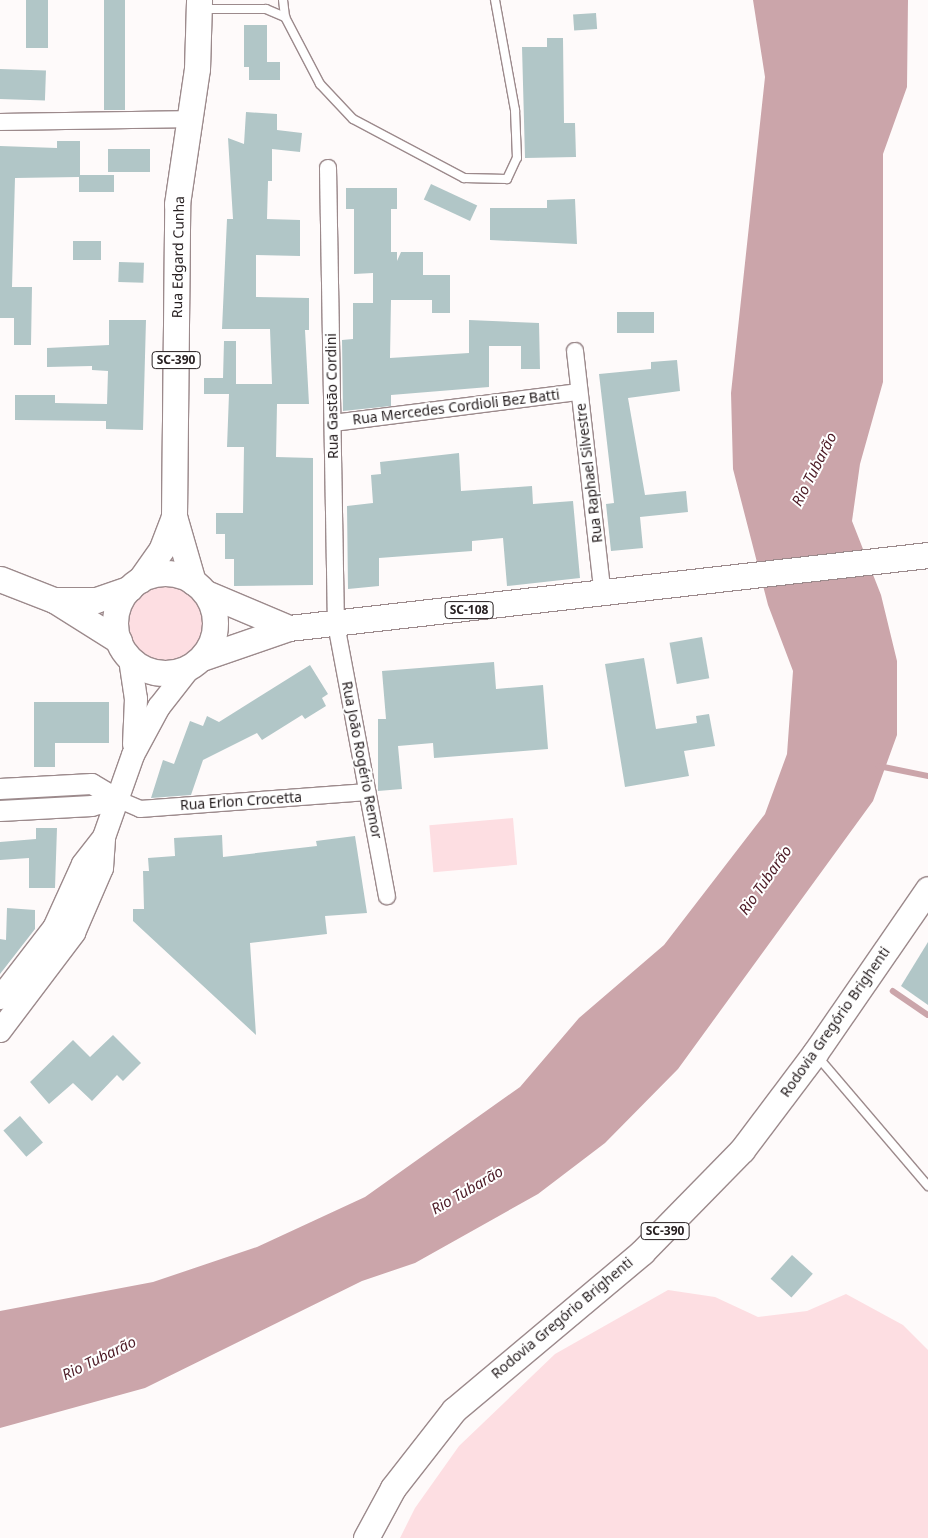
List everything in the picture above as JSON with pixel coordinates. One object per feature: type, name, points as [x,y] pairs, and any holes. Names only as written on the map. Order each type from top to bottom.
[{"type":"main road","name":"Rua Edgard Cunha","points":[[199,5],[190,119],[177,204],[174,516],[199,588]]},
{"type":"main road","name":"Rua Edgard Cunha","points":[[135,584],[158,557],[174,516]]},
{"type":"main road","name":"SC-108","points":[[197,662],[289,628],[751,578],[928,555]]},
{"type":"main road","points":[[0,998],[37,968],[80,921],[102,868],[104,837],[133,755],[159,707],[197,662],[215,626],[199,588],[167,573],[96,600],[54,600]]},
{"type":"main road","points":[[0,579],[54,600],[159,673],[197,662]]},
{"type":"main road","points":[[133,755],[136,699],[116,613],[135,584]]},
{"type":"main road","name":"SC-108","points":[[199,588],[289,628]]},
{"type":"main road","name":"Rodovia Gregório Brighenti","points":[[366,1538],[393,1488],[454,1410],[682,1214],[742,1150],[815,1053],[928,888]]},
{"type":"main road","points":[[0,1031],[37,968]]},
{"type":"street","points":[[0,122],[190,119]]},
{"type":"street","name":"Rua Gastão Cordini","points":[[328,168],[336,624]]},
{"type":"street","name":"Rua Raphael Silvestre","points":[[575,352],[602,595]]},
{"type":"street","name":"Rua Mercedes Cordioli Bez Batti","points":[[332,423],[579,392]]},
{"type":"street","name":"Rua João Rogério Remor","points":[[336,624],[387,896]]},
{"type":"street","points":[[0,789],[92,784],[117,799]]},
{"type":"street","name":"Rua Erlon Crocetta","points":[[117,799],[140,809],[367,792]]},
{"type":"street","points":[[0,811],[92,806],[117,799]]},
{"type":"lane","points":[[283,0],[285,17],[320,84],[353,119],[464,178],[507,179],[518,158],[515,110],[495,0]]},
{"type":"lane","points":[[199,5],[266,9],[285,17]]},
{"type":"lane","points":[[815,1053],[928,1186]]},
{"type":"shaded area","points":[[166,582],[189,589],[201,601],[208,624],[201,647],[189,659],[166,666],[143,659],[131,647],[124,624],[131,601],[143,589]]},
{"type":"shaded area","points":[[513,818],[517,865],[433,872],[429,825]]},
{"type":"shaded area","points":[[668,1290],[715,1297],[758,1317],[807,1311],[846,1294],[903,1325],[928,1350],[928,1538],[400,1538],[415,1508],[459,1446],[555,1354]]},
{"type":"water","name":"Rio Tubarão","points":[[753,0],[908,0],[907,87],[883,154],[883,382],[860,464],[852,521],[881,595],[897,661],[897,735],[873,801],[678,1069],[605,1143],[538,1194],[415,1263],[362,1281],[145,1388],[0,1428],[0,1311],[153,1282],[257,1247],[365,1197],[520,1087],[579,1018],[664,945],[765,814],[787,754],[793,671],[768,605],[733,469],[731,393],[765,77]]},
{"type":"building","points":[[26,0],[48,0],[48,48],[26,48]]},
{"type":"building","points":[[104,0],[125,0],[125,110],[104,110]]},
{"type":"building","points":[[596,13],[597,29],[574,31],[573,15]]},
{"type":"building","points":[[244,25],[267,25],[267,62],[280,62],[280,80],[249,80],[249,67],[244,67]]},
{"type":"building","points":[[547,38],[563,38],[564,123],[575,123],[576,157],[525,158],[522,47],[547,47]]},
{"type":"building","points":[[0,69],[46,71],[45,101],[0,99]]},
{"type":"building","points":[[246,112],[277,114],[277,130],[302,133],[300,152],[272,149],[272,181],[268,181],[267,219],[300,220],[300,256],[256,255],[256,297],[309,298],[309,330],[305,330],[309,404],[277,404],[276,457],[313,458],[313,585],[234,586],[234,559],[225,559],[225,534],[216,534],[216,513],[243,513],[244,447],[227,447],[229,394],[204,394],[204,378],[223,378],[224,341],[236,341],[236,384],[272,384],[270,329],[222,329],[227,219],[233,219],[228,138],[244,144]]},
{"type":"building","points":[[57,141],[80,141],[80,175],[114,175],[114,192],[79,192],[79,177],[15,178],[12,287],[32,287],[31,345],[14,345],[14,318],[0,318],[0,146],[57,148]]},
{"type":"building","points":[[108,149],[150,149],[150,172],[108,172]]},
{"type":"building","points":[[431,184],[477,206],[470,221],[424,199]]},
{"type":"building","points":[[346,188],[397,188],[397,209],[391,209],[391,252],[397,252],[397,261],[401,252],[423,252],[423,275],[450,275],[450,313],[432,313],[432,300],[391,300],[390,358],[469,353],[469,320],[539,323],[540,369],[521,369],[521,346],[489,346],[489,387],[391,395],[391,406],[343,411],[342,340],[353,339],[353,303],[373,303],[373,273],[354,274],[354,209],[346,209]]},
{"type":"building","points":[[575,199],[577,244],[490,240],[490,208],[547,208],[547,200]]},
{"type":"building","points":[[73,241],[101,241],[101,260],[73,260]]},
{"type":"building","points":[[119,262],[144,263],[143,283],[118,282]]},
{"type":"building","points":[[617,312],[654,312],[654,333],[617,333]]},
{"type":"building","points":[[109,320],[146,320],[143,430],[106,429],[106,421],[15,420],[15,395],[55,395],[55,403],[107,404],[108,371],[92,370],[92,366],[47,367],[47,348],[109,345]]},
{"type":"building","points":[[677,360],[680,391],[628,398],[645,495],[686,491],[688,512],[640,517],[643,548],[611,551],[606,504],[614,503],[599,374],[651,369],[651,362]]},
{"type":"building","points":[[459,453],[461,491],[532,486],[533,504],[573,501],[580,578],[507,586],[503,538],[472,541],[472,551],[379,558],[379,586],[348,589],[347,506],[373,503],[371,475],[381,474],[380,462]]},
{"type":"building","points":[[702,637],[709,678],[677,684],[670,643]]},
{"type":"building","points":[[644,658],[656,729],[697,723],[696,716],[709,714],[715,746],[684,751],[689,776],[625,787],[605,664]]},
{"type":"building","points":[[494,662],[496,689],[543,685],[548,749],[434,758],[433,743],[398,746],[402,789],[378,791],[378,719],[386,719],[382,671]]},
{"type":"building","points":[[310,665],[328,694],[322,698],[326,706],[305,719],[302,715],[262,740],[257,733],[203,760],[191,795],[151,798],[163,760],[174,764],[190,721],[203,726],[207,716],[219,722]]},
{"type":"building","points":[[34,702],[109,702],[109,743],[55,743],[55,767],[34,767]]},
{"type":"building","points":[[36,828],[57,828],[55,888],[29,888],[29,858],[0,860],[0,842],[36,839]]},
{"type":"building","points":[[222,835],[223,857],[317,846],[316,841],[355,836],[367,913],[325,916],[327,934],[250,943],[256,1035],[133,921],[133,909],[144,909],[143,871],[149,871],[148,858],[175,856],[174,838]]},
{"type":"building","points":[[7,908],[35,910],[35,929],[0,974],[0,939],[6,940]]},
{"type":"building","points":[[928,942],[928,1005],[901,986]]},
{"type":"building","points":[[113,1035],[141,1063],[123,1081],[117,1075],[92,1101],[73,1083],[49,1104],[30,1082],[73,1040],[90,1057]]},
{"type":"building","points":[[20,1116],[43,1142],[26,1157],[3,1130]]},
{"type":"building","points":[[792,1255],[813,1274],[791,1298],[771,1279]]},
{"type":"waterway","points":[[879,766],[928,776]]},
{"type":"waterway","points":[[893,991],[928,1015]]}]
